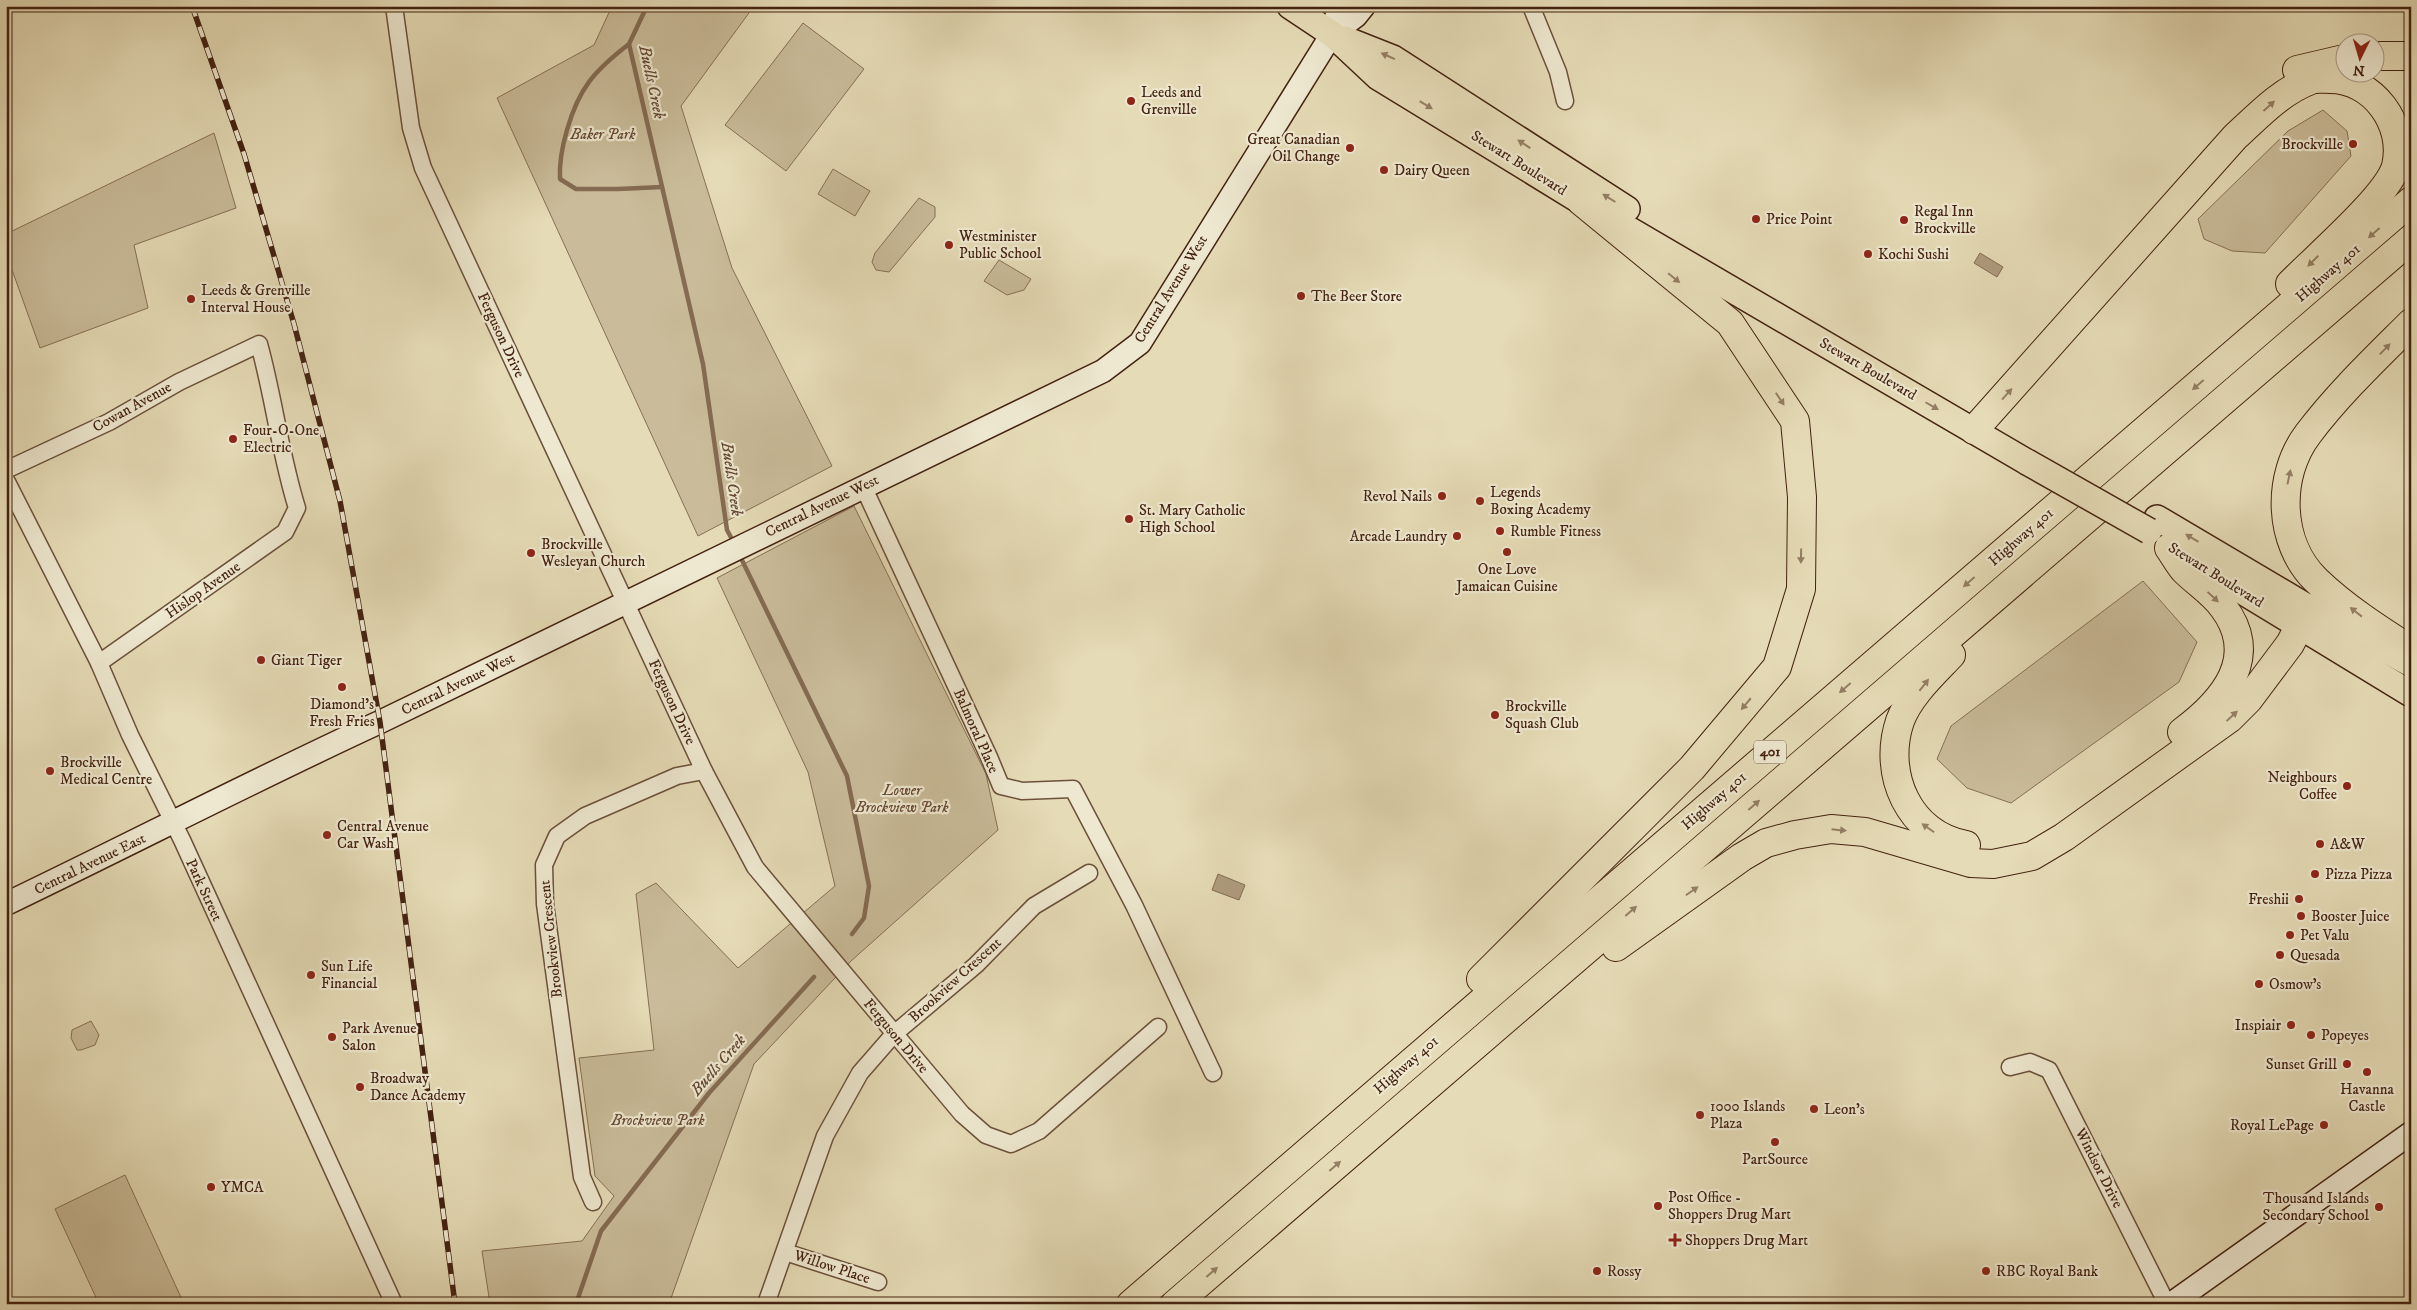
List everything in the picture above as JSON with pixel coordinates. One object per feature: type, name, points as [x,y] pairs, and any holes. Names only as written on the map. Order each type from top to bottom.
[{"type":"highway","points":[[2384,56],[2411,56]]},
{"type":"highway","points":[[1971,419],[2245,103],[2266,85],[2292,71],[2334,61]]},
{"type":"highway","points":[[1971,419],[2236,137],[2279,97],[2312,80],[2338,79],[2368,91],[2384,109],[2396,129],[2396,159],[2390,178],[2377,197],[2243,330],[2228,359]]},
{"type":"highway","name":"Highway 401","points":[[1131,1304],[1352,1111],[2411,201]]},
{"type":"highway","points":[[1352,1111],[1367,1084],[1445,1014],[1698,761],[1776,667],[1801,589],[1802,497],[1795,421],[1730,323],[1582,202]]},
{"type":"highway","name":"Highway 401","points":[[1175,1304],[2411,239]]},
{"type":"highway","points":[[2411,323],[2352,382],[2307,435],[2290,472],[2286,510],[2287,528],[2290,536],[2305,565],[2315,579],[2371,624],[2411,650]]},
{"type":"highway","points":[[2124,487],[2085,533],[1933,674],[1900,720],[1895,746],[1898,785],[1919,822],[1950,843],[1978,848],[2011,848],[2049,830],[2200,719],[2221,698],[2237,661],[2240,644],[2235,624],[2222,605],[2183,568],[2158,532]]},
{"type":"highway","points":[[1468,1051],[1514,1026],[1650,921],[1766,843],[1831,829],[1865,832],[1971,863],[1993,864],[2032,856],[2064,837],[2230,718],[2248,700],[2290,644],[2304,617]]},
{"type":"main road","name":"Stewart Boulevard","points":[[1290,6],[1332,34],[1378,77],[1459,124],[1582,202],[1971,419]]},
{"type":"main road","name":"Stewart Boulevard","points":[[1332,34],[1393,58],[1565,171],[1656,227],[2158,532],[2304,617],[2411,694]]},
{"type":"main road","name":"Stewart Boulevard","points":[[2304,617],[2411,664]]},
{"type":"street","name":"Ferguson Drive","points":[[394,6],[410,128],[422,168],[704,771],[755,867],[962,1114],[986,1135],[1012,1144],[1038,1131],[1158,1027]]},
{"type":"street","name":"Central Avenue West","points":[[174,823],[275,770],[380,722],[720,555],[1103,371],[1140,343],[1332,34],[1339,6]]},
{"type":"street","name":"Central Avenue West","points":[[1332,34],[1356,16],[1364,6]]},
{"type":"street","points":[[1531,6],[1558,72],[1565,101]]},
{"type":"street","name":"Cowan Avenue","points":[[6,470],[109,422],[179,382],[259,344],[271,386],[289,482],[297,508]]},
{"type":"street","name":"Park Street","points":[[6,480],[99,662],[130,735],[174,823],[394,1304]]},
{"type":"street","name":"Balmoral Place","points":[[863,486],[1001,786],[1022,791],[1073,789],[1134,905],[1213,1072]]},
{"type":"street","name":"Hislop Avenue","points":[[99,662],[285,532],[297,508]]},
{"type":"street","name":"Brookview Crescent","points":[[593,1202],[582,1177],[545,904],[544,865],[557,836],[585,816],[677,776],[704,771]]},
{"type":"street","name":"Central Avenue East","points":[[6,904],[174,823]]},
{"type":"street","name":"Brookview Crescent","points":[[766,1304],[825,1136],[860,1073],[894,1034],[976,965],[1034,906],[1089,874]]},
{"type":"street","name":"Windsor Drive","points":[[2010,1067],[2030,1062],[2049,1070],[2167,1304]]},
{"type":"street","points":[[2171,1304],[2411,1133]]},
{"type":"street","name":"Willow Place","points":[[785,1252],[878,1282]]},
{"type":"green space","name":"Baker Park","points":[[612,6],[754,6],[681,106],[732,268],[832,466],[698,536],[497,98],[594,45]]},
{"type":"green space","points":[[803,23],[864,69],[786,171],[725,125]]},
{"type":"green space","points":[[2323,110],[2347,131],[2351,156],[2265,253],[2232,251],[2204,239],[2198,219],[2288,131]]},
{"type":"green space","points":[[214,133],[236,208],[134,245],[148,308],[40,348],[6,253],[6,234]]},
{"type":"green space","points":[[833,169],[870,191],[855,216],[818,194]]},
{"type":"green space","points":[[919,198],[935,207],[935,217],[889,272],[876,270],[872,262],[875,253]]},
{"type":"green space","points":[[999,260],[1031,279],[1024,290],[1007,295],[984,281]]},
{"type":"green space","points":[[854,506],[986,774],[998,830],[851,961],[754,1064],[669,1304],[490,1304],[482,1251],[582,1241],[614,1196],[595,1176],[579,1058],[654,1050],[636,894],[656,883],[738,968],[835,886],[808,772],[717,578]]},
{"type":"green space","points":[[2143,581],[2197,642],[2179,682],[2011,803],[1967,788],[1937,759],[1951,726]]},
{"type":"green space","points":[[91,1021],[99,1035],[95,1045],[77,1050],[71,1038],[72,1030]]},
{"type":"green space","points":[[125,1175],[184,1304],[99,1304],[55,1209]]},
{"type":"shaded area","points":[[1980,253],[2003,267],[1997,277],[1974,263]]},
{"type":"shaded area","points":[[1218,874],[1245,885],[1239,900],[1212,890]]},
{"type":"waterway","name":"Buells Creek","points":[[647,6],[629,44],[703,364],[727,530],[734,543]]},
{"type":"waterway","points":[[629,44],[597,72],[583,91],[572,115],[562,148],[560,179],[576,189],[662,187]]},
{"type":"waterway","name":"Buells Creek","points":[[739,554],[847,776],[869,886],[864,918],[852,934]]},
{"type":"waterway","name":"Buells Creek","points":[[576,1304],[601,1231],[709,1093],[814,977]]},
{"type":"railway","points":[[192,6],[244,154],[294,324],[340,501],[380,722],[455,1304]]},
{"type":"place","name":"Leeds and Grenville","points":[[1131,101]]},
{"type":"place","name":"Brockville","points":[[2353,144]]},
{"type":"place","name":"Great Canadian Oil Change","points":[[1350,148]]},
{"type":"place","name":"Dairy Queen","points":[[1384,170]]},
{"type":"place","name":"Price Point","points":[[1756,219]]},
{"type":"place","name":"Regal Inn Brockville","points":[[1904,220]]},
{"type":"place","name":"Westminister Public School","points":[[949,245]]},
{"type":"place","name":"Kochi Sushi","points":[[1868,254]]},
{"type":"place","name":"The Beer Store","points":[[1301,296]]},
{"type":"place","name":"Leeds & Grenville Interval House","points":[[191,299]]},
{"type":"place","name":"Four-O-One Electric","points":[[233,439]]},
{"type":"place","name":"Revol Nails","points":[[1442,496]]},
{"type":"place","name":"Legends Boxing Academy","points":[[1480,501]]},
{"type":"place","name":"St. Mary Catholic High School","points":[[1129,519]]},
{"type":"place","name":"Rumble Fitness","points":[[1500,531]]},
{"type":"place","name":"Arcade Laundry","points":[[1457,536]]},
{"type":"place","name":"One Love Jamaican Cuisine","points":[[1507,552]]},
{"type":"place","name":"Brockville Wesleyan Church","points":[[531,553]]},
{"type":"place","name":"Giant Tiger","points":[[261,660]]},
{"type":"place","name":"Diamond's Fresh Fries","points":[[342,687]]},
{"type":"place","name":"Brockville Squash Club","points":[[1495,715]]},
{"type":"place","name":"Brockville Medical Centre","points":[[50,771]]},
{"type":"place","name":"Neighbours Coffee","points":[[2347,786]]},
{"type":"place","name":"Central Avenue Car Wash","points":[[327,835]]},
{"type":"place","name":"A&W","points":[[2320,844]]},
{"type":"place","name":"Pizza Pizza","points":[[2315,874]]},
{"type":"place","name":"Freshii","points":[[2299,899]]},
{"type":"place","name":"Booster Juice","points":[[2301,916]]},
{"type":"place","name":"Pet Valu","points":[[2290,935]]},
{"type":"place","name":"Quesada","points":[[2280,955]]},
{"type":"place","name":"Sun Life Financial","points":[[311,975]]},
{"type":"place","name":"Osmow's","points":[[2259,984]]},
{"type":"place","name":"Inspiair","points":[[2291,1025]]},
{"type":"place","name":"Popeyes","points":[[2311,1035]]},
{"type":"place","name":"Park Avenue Salon","points":[[332,1037]]},
{"type":"place","name":"Sunset Grill","points":[[2347,1064]]},
{"type":"place","name":"Havanna Castle","points":[[2367,1072]]},
{"type":"place","name":"Broadway Dance Academy","points":[[360,1087]]},
{"type":"place","name":"Leon's","points":[[1814,1109]]},
{"type":"place","name":"1000 Islands Plaza","points":[[1700,1115]]},
{"type":"place","name":"Royal LePage","points":[[2324,1125]]},
{"type":"place","name":"PartSource","points":[[1775,1142]]},
{"type":"place","name":"YMCA","points":[[211,1187]]},
{"type":"place","name":"Post Office - Shoppers Drug Mart","points":[[1658,1206]]},
{"type":"place","name":"Thousand Islands Secondary School","points":[[2379,1207]]},
{"type":"place","name":"Shoppers Drug Mart","points":[[1675,1240]]},
{"type":"place","name":"Rossy","points":[[1597,1271]]},
{"type":"place","name":"RBC Royal Bank","points":[[1986,1271]]},
{"type":"park label","name":"Lower Brockview Park","points":[[902,798]]},
{"type":"park label","name":"Brockview Park","points":[[658,1120]]}]
